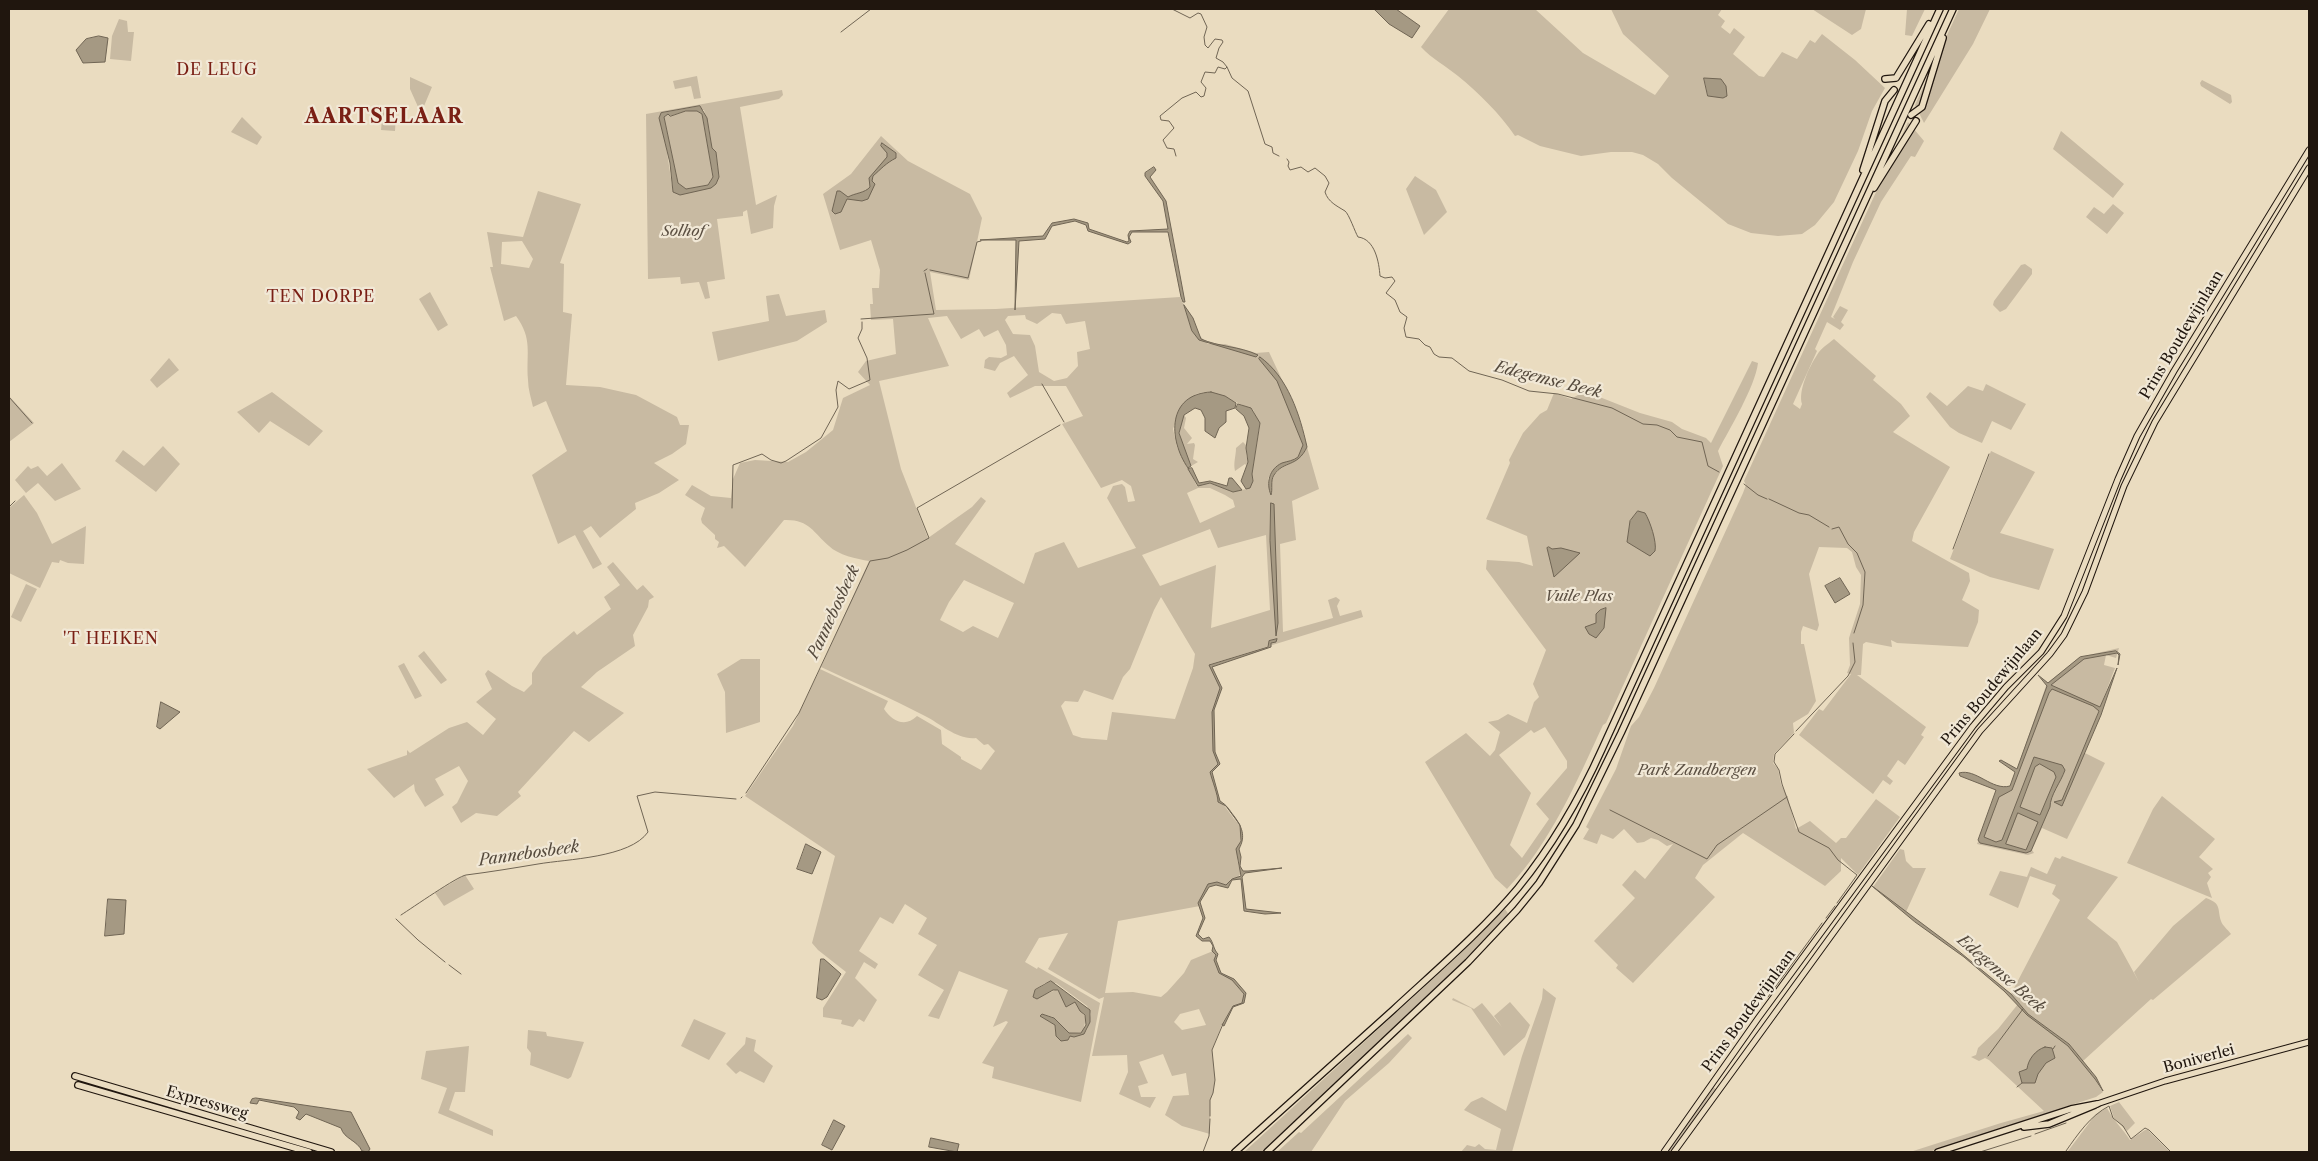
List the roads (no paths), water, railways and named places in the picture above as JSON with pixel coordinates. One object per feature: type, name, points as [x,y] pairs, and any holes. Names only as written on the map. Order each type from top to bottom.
[{"type":"highway","points":[[1885,79],[1896,78],[1939,9]]},
{"type":"highway","points":[[1235,1152],[1422,983],[1480,927],[1517,889],[1560,827],[1585,786],[1939,9]]},
{"type":"highway","points":[[1267,1152],[1468,962],[1517,910],[1557,857],[1589,800],[1617,741],[1953,9]]},
{"type":"highway","points":[[1911,115],[1922,107],[1945,26]]},
{"type":"highway","points":[[1856,194],[1885,101],[1894,90]]},
{"type":"highway","points":[[1865,202],[1916,121]]},
{"type":"highway","name":"Expressweg","points":[[76,1076],[332,1152]]},
{"type":"highway","name":"Expressweg","points":[[78,1085],[309,1152]]},
{"type":"highway","name":"Boniverlei","points":[[1938,1152],[2071,1109],[2097,1104]]},
{"type":"main road","name":"Prins Boudewijnlaan","points":[[1664,1152],[1973,726],[2006,687],[2041,652],[2053,635],[2072,600],[2130,451],[2172,375],[2309,150]]},
{"type":"main road","name":"Prins Boudewijnlaan","points":[[1674,1152],[1980,731],[2050,654],[2064,635],[2085,592],[2118,501],[2138,455],[2180,380],[2309,168]]},
{"type":"main road","points":[[2172,375],[2175,381],[2180,380]]},
{"type":"main road","points":[[2130,451],[2138,455]]},
{"type":"main road","name":"Boniverlei","points":[[2097,1104],[2171,1079],[2309,1042]]},
{"type":"main road","points":[[1717,1077],[1724,1082]]},
{"type":"waterway","points":[[841,32],[871,9]]},
{"type":"waterway","points":[[1172,9],[1190,18],[1198,13],[1201,14],[1207,27],[1204,37],[1205,45],[1208,48],[1215,39],[1222,40],[1223,42],[1216,58],[1227,67],[1225,69],[1218,67],[1215,73],[1205,72],[1201,82],[1206,88],[1204,96],[1201,97],[1196,92],[1182,98],[1160,116],[1161,120],[1169,121],[1174,128],[1163,140],[1167,148],[1174,149],[1176,156]]},
{"type":"waterway","name":"Edegemse Beek","points":[[1227,67],[1232,78],[1248,91],[1265,144],[1272,147],[1273,153],[1279,156]]},
{"type":"waterway","name":"Edegemse Beek","points":[[1287,159],[1290,170],[1301,167],[1308,172],[1315,168],[1325,176],[1329,183],[1325,192],[1328,198],[1347,213],[1358,237],[1364,239],[1372,247],[1379,264],[1380,276],[1385,278],[1392,277],[1395,281],[1386,293],[1395,300],[1400,312],[1407,317],[1404,328],[1406,337],[1419,339],[1430,347],[1434,354],[1439,357],[1452,358],[1469,371],[1502,380],[1529,391],[1558,394],[1612,408],[1643,424],[1657,425],[1670,430],[1677,437],[1702,442],[1708,466],[1719,472]]},
{"type":"waterway","points":[[930,270],[968,278],[977,242],[981,241]]},
{"type":"waterway","points":[[861,319],[934,314],[925,273]]},
{"type":"waterway","points":[[732,508],[733,465],[762,454],[771,460],[781,463],[786,461],[821,438],[838,407],[836,390],[838,381],[849,389],[870,380],[867,358],[858,338],[862,329],[862,322]]},
{"type":"waterway","name":"Pannebosbeek","points":[[1042,384],[1064,422]]},
{"type":"waterway","points":[[9,397],[32,423]]},
{"type":"waterway","name":"Pannebosbeek","points":[[746,793],[799,713],[870,561],[888,558],[929,538],[917,508],[1060,425]]},
{"type":"waterway","points":[[1953,549],[1989,454]]},
{"type":"waterway","name":"Edegemse Beek","points":[[1744,484],[1758,495],[1767,499]]},
{"type":"waterway","name":"Edegemse Beek","points":[[1769,499],[1799,513],[1809,515],[1829,527]]},
{"type":"waterway","points":[[9,507],[15,501]]},
{"type":"waterway","name":"Edegemse Beek","points":[[1832,529],[1839,527],[1848,544],[1857,553],[1865,572],[1863,605],[1854,633]]},
{"type":"waterway","name":"Edegemse Beek","points":[[1796,731],[1848,676],[1855,662],[1853,643]]},
{"type":"waterway","name":"Edegemse Beek","points":[[1794,734],[1775,754],[1774,762],[1779,770],[1799,832],[1829,848],[1838,860],[1857,875],[1837,903]]},
{"type":"waterway","name":"Pannebosbeek","points":[[401,915],[445,886],[466,875],[597,856],[613,852],[639,841],[648,832],[637,796],[655,792],[736,799]]},
{"type":"waterway","points":[[1610,810],[1707,859],[1717,845],[1787,797]]},
{"type":"waterway","points":[[1826,918],[1835,906]]},
{"type":"waterway","name":"Pannebosbeek","points":[[396,919],[445,962]]},
{"type":"waterway","points":[[1768,997],[1822,923]]},
{"type":"waterway","name":"Pannebosbeek","points":[[449,965],[461,974]]},
{"type":"waterway","points":[[1988,1056],[2023,1009]]},
{"type":"waterway","points":[[1210,1116],[1210,1100],[1215,1080],[1212,1050],[1223,1024]]},
{"type":"waterway","points":[[2017,1087],[2022,1083]]},
{"type":"waterway","name":"Edegemse Beek","points":[[2066,1151],[2090,1120],[2109,1106],[2113,1118],[2123,1126],[2131,1139],[2145,1128],[2171,1152]]},
{"type":"waterway","points":[[1203,1152],[1209,1136],[1210,1119]]},
{"type":"waterway","points":[[2035,1134],[2066,1123]]},
{"type":"waterway","points":[[1980,1152],[2031,1136]]},
{"type":"district","name":"DE LEUG","points":[[217,70]]},
{"type":"district","name":"AARTSELAAR","points":[[384,117]]},
{"type":"district","name":"TEN DORPE","points":[[321,297]]},
{"type":"district","name":"'T HEIKEN","points":[[111,639]]},
{"type":"park label","name":"Solhof","points":[[683,232]]},
{"type":"park label","name":"Vuile Plas","points":[[1579,597]]},
{"type":"park label","name":"Park Zandbergen","points":[[1697,771]]}]
